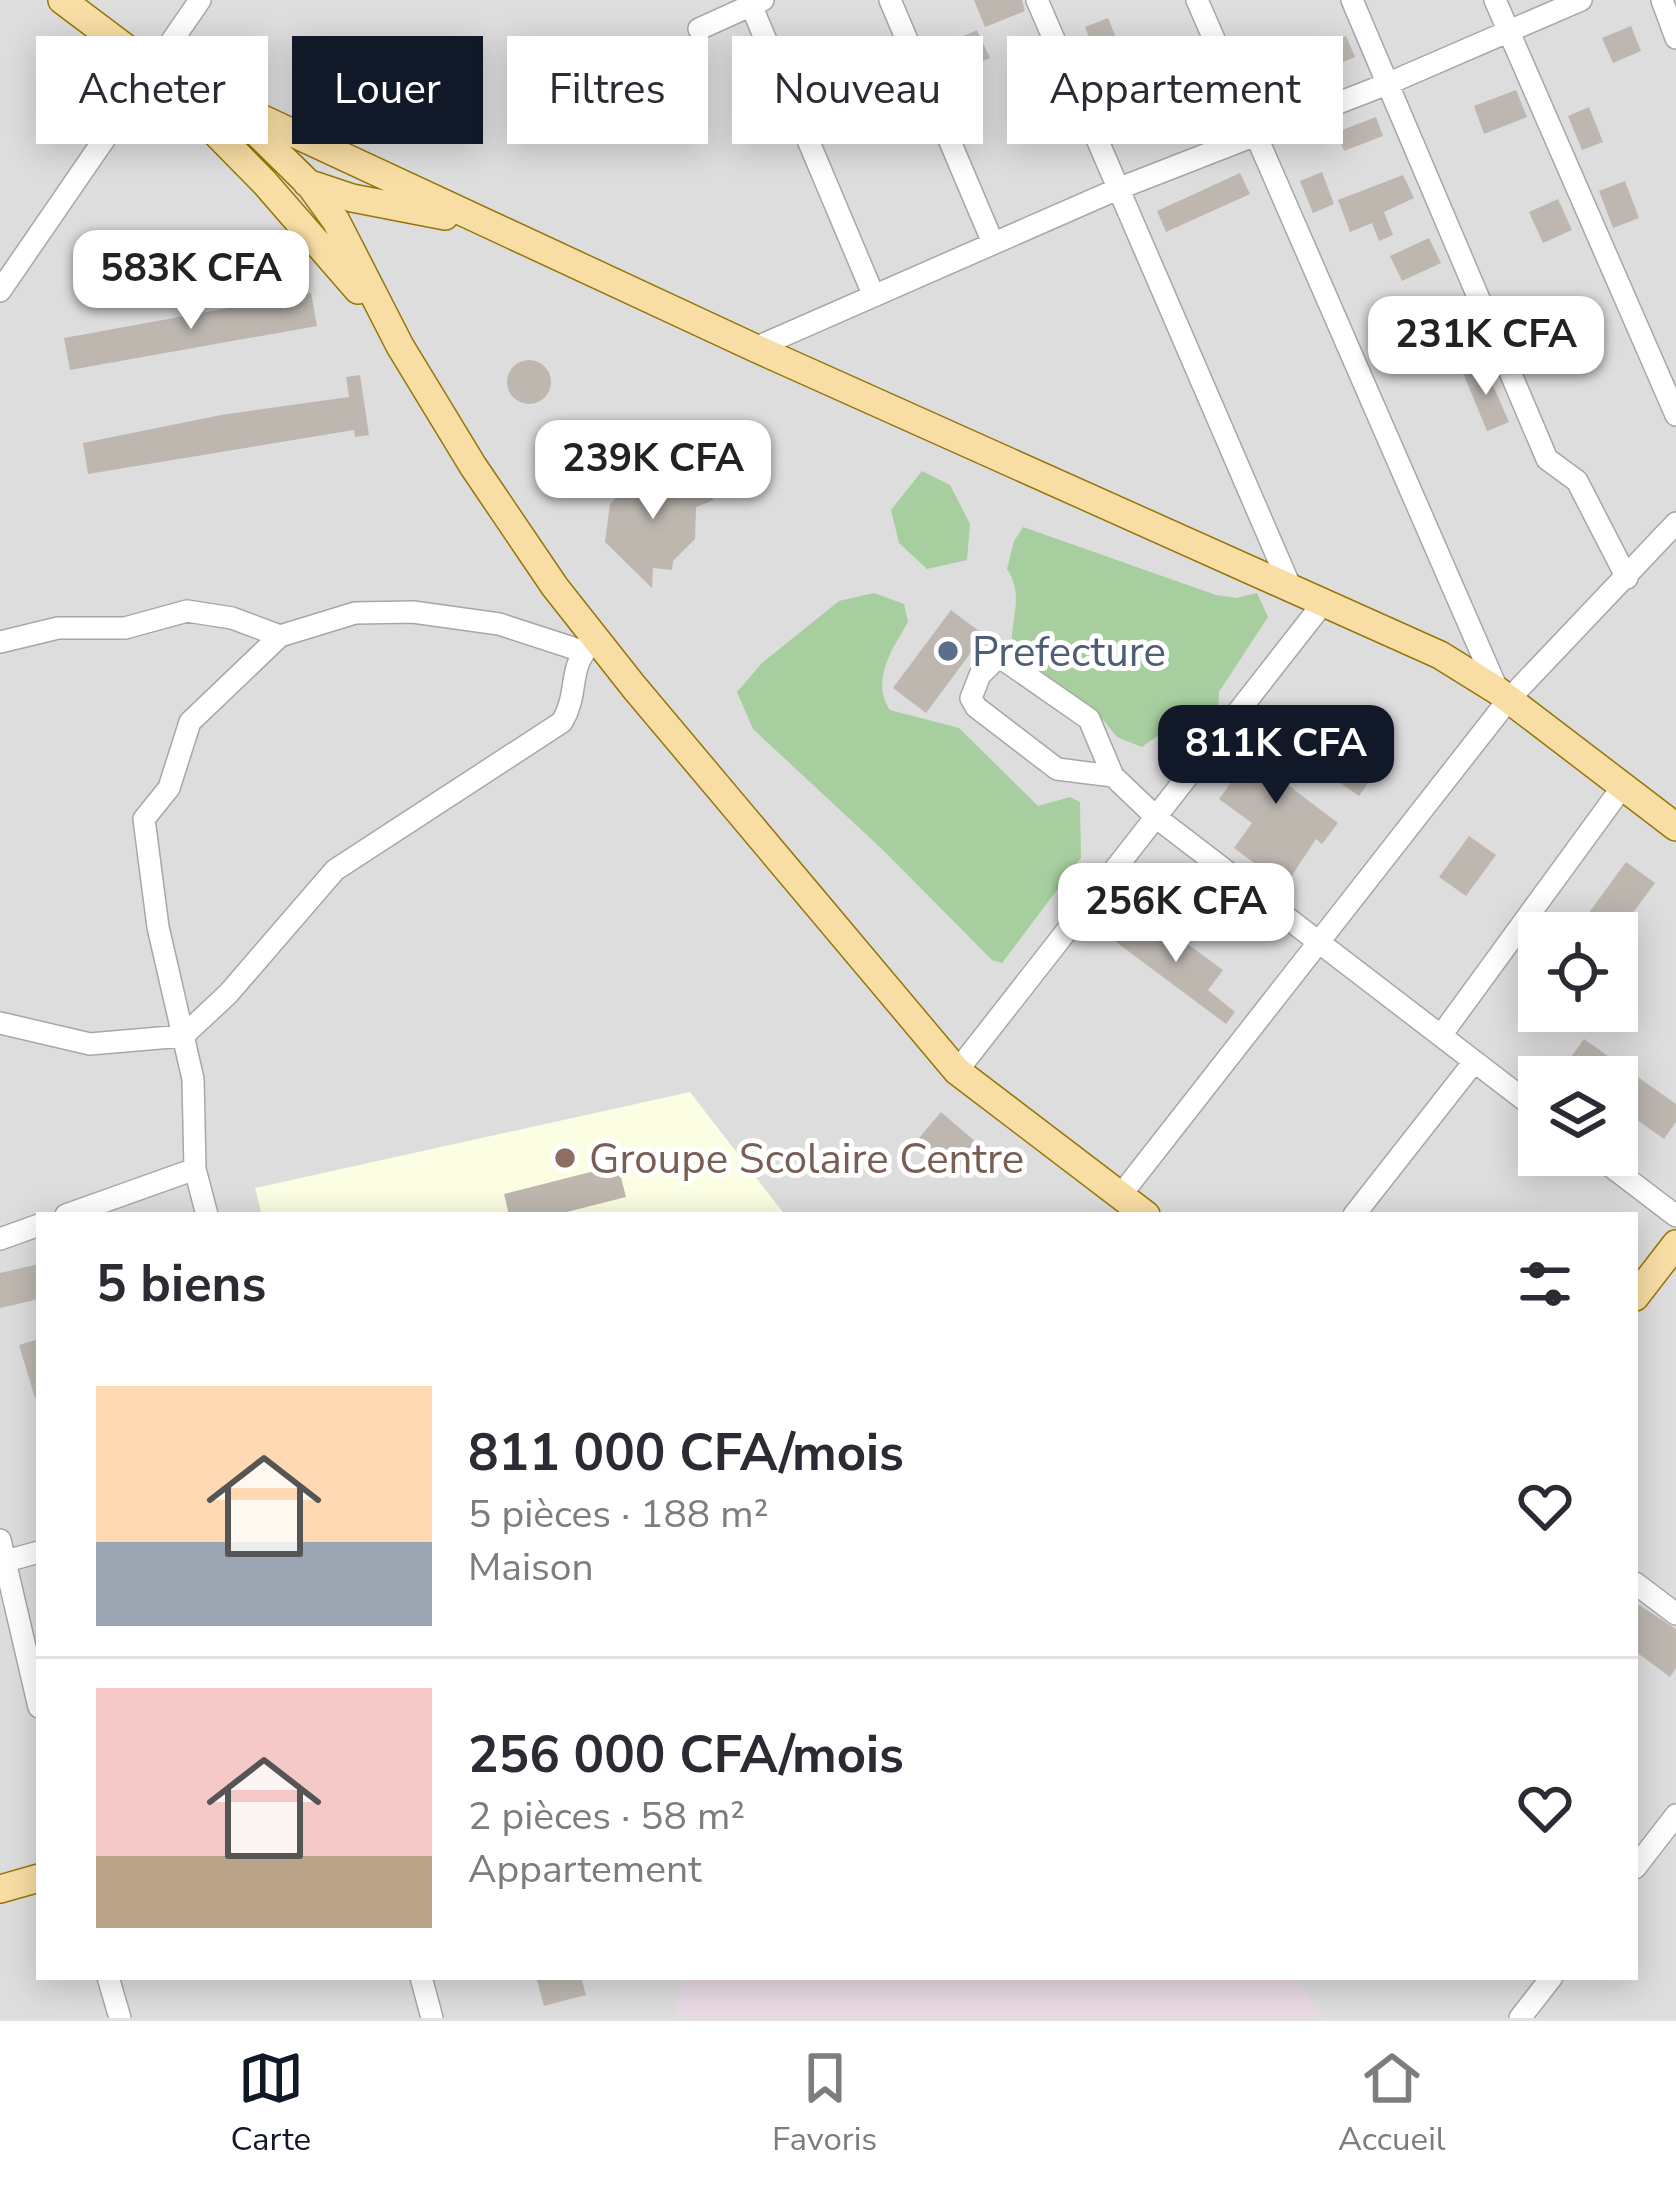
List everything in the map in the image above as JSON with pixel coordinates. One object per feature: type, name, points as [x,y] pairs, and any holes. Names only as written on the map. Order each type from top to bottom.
[{"type":"main road","points":[[62,0],[110,36]]},
{"type":"main road","points":[[268,126],[1440,656],[1503,695],[1676,827]]},
{"type":"main road","points":[[268,141],[310,185],[336,221],[400,346],[589,646],[957,1071],[1143,1212]]},
{"type":"main road","points":[[233,144],[400,346]]},
{"type":"main road","points":[[310,185],[352,199],[496,227]]},
{"type":"main road","points":[[1638,1293],[1676,1244]]},
{"type":"main road","points":[[0,1888],[36,1879]]},
{"type":"street","points":[[174,36],[200,0]]},
{"type":"street","points":[[890,0],[993,243]]},
{"type":"street","points":[[1037,0],[1290,586]]},
{"type":"street","points":[[1197,0],[1212,36]]},
{"type":"street","points":[[1352,0],[1547,459],[1573,476],[1627,578]]},
{"type":"street","points":[[1495,0],[1676,415]]},
{"type":"street","points":[[1343,101],[1581,0]]},
{"type":"street","points":[[1662,0],[1676,38]]},
{"type":"street","points":[[699,29],[757,3],[873,294]]},
{"type":"street","points":[[0,291],[99,144]]},
{"type":"street","points":[[755,348],[1120,188],[1233,144]]},
{"type":"street","points":[[1258,144],[1503,695]]},
{"type":"street","points":[[1120,1196],[1503,695],[1627,578],[1676,523]]},
{"type":"street","points":[[957,1071],[1324,602]]},
{"type":"street","points":[[0,642],[58,628],[125,628],[187,611],[232,618],[280,636]]},
{"type":"street","points":[[0,1023],[90,1044],[183,1036],[218,1005],[335,871],[562,722],[573,698],[576,660],[589,646],[499,624],[413,612],[355,613],[280,636],[190,722],[169,788],[144,820],[160,936],[183,1036],[193,1079],[195,1168],[206,1212]]},
{"type":"street","points":[[1114,776],[1058,770],[976,707],[971,698],[980,675],[996,659],[1004,660],[1089,719],[1114,776],[1157,818],[1518,1095]]},
{"type":"street","points":[[1442,1034],[1622,786]]},
{"type":"street","points":[[1356,1212],[1474,1061]]},
{"type":"street","points":[[74,1212],[195,1168]]},
{"type":"street","points":[[1624,1176],[1676,1216]]},
{"type":"street","points":[[0,1239],[36,1226]]},
{"type":"street","points":[[36,1552],[3,1551],[36,1694]]},
{"type":"street","points":[[1638,1589],[1676,1614]]},
{"type":"street","points":[[1638,1864],[1676,1815]]},
{"type":"street","points":[[109,1980],[120,2018]]},
{"type":"street","points":[[422,1980],[432,2018]]},
{"type":"street","points":[[1520,2018],[1550,1980]]},
{"type":"shaded area","points":[[0,0],[1676,0],[1676,2018],[0,2018]]},
{"type":"shaded area","name":"Groupe Scolaire Centre","points":[[690,1092],[783,1212],[261,1212],[255,1188]]},
{"type":"shaded area","points":[[683,1980],[1297,1980],[1324,2018],[675,2018]]},
{"type":"green space","points":[[922,471],[950,485],[970,524],[967,560],[927,569],[899,543],[891,510]]},
{"type":"green space","points":[[1023,527],[1216,595],[1236,598],[1257,593],[1268,617],[1219,692],[1218,712],[1207,731],[1172,729],[1142,747],[1117,737],[1104,721],[1013,659],[1016,602],[1007,569]]},
{"type":"green space","points":[[874,593],[904,604],[908,622],[883,676],[884,699],[890,710],[959,728],[1038,806],[1070,797],[1080,802],[1081,858],[1002,963],[992,960],[753,729],[737,692],[762,663],[839,601]]},
{"type":"building","points":[[974,0],[1022,0],[1025,11],[985,27]]},
{"type":"building","points":[[1108,18],[1115,36],[1089,36],[1085,27]]},
{"type":"building","points":[[1631,26],[1641,51],[1613,63],[1602,38]]},
{"type":"building","points":[[1343,37],[1355,57],[1343,62]]},
{"type":"building","points":[[1516,90],[1527,117],[1484,134],[1474,106]]},
{"type":"building","points":[[1589,107],[1603,142],[1582,150],[1568,116]]},
{"type":"building","points":[[1376,117],[1383,136],[1344,151],[1343,130]]},
{"type":"building","points":[[1322,172],[1334,204],[1313,213],[1300,181]]},
{"type":"building","points":[[1240,173],[1250,194],[1166,232],[1157,211]]},
{"type":"building","points":[[1403,175],[1414,198],[1384,212],[1393,235],[1379,241],[1372,223],[1350,232],[1338,200]]},
{"type":"building","points":[[1625,181],[1639,218],[1613,228],[1599,191]]},
{"type":"building","points":[[1558,199],[1572,230],[1543,243],[1529,212]]},
{"type":"building","points":[[1429,238],[1441,263],[1402,281],[1390,256]]},
{"type":"building","points":[[311,293],[317,326],[70,370],[64,338]]},
{"type":"building","points":[[529,360],[545,366],[551,382],[545,398],[529,404],[513,398],[507,382],[513,366]]},
{"type":"building","points":[[1484,365],[1509,422],[1487,431],[1463,373]]},
{"type":"building","points":[[360,375],[369,435],[355,437],[354,430],[88,474],[83,443],[221,415],[349,397],[346,377]]},
{"type":"building","points":[[647,461],[683,490],[691,481],[714,500],[696,507],[695,539],[673,561],[672,570],[653,568],[652,588],[605,542],[610,504],[633,481],[625,473],[647,473]]},
{"type":"building","points":[[951,610],[984,635],[926,713],[893,688]]},
{"type":"building","points":[[1281,715],[1307,734],[1279,771],[1280,779],[1338,823],[1322,844],[1316,839],[1285,886],[1234,848],[1252,823],[1219,799]]},
{"type":"building","points":[[1347,764],[1370,780],[1359,796],[1336,780]]},
{"type":"building","points":[[1469,836],[1496,855],[1466,896],[1439,877]]},
{"type":"building","points":[[1626,862],[1655,883],[1634,912],[1589,912]]},
{"type":"building","points":[[1119,921],[1147,942],[1160,924],[1223,970],[1208,990],[1235,1012],[1226,1024],[1108,936]]},
{"type":"building","points":[[1584,1039],[1608,1056],[1572,1056]]},
{"type":"building","points":[[1638,1077],[1676,1104],[1676,1122],[1664,1139],[1638,1121]]},
{"type":"building","points":[[941,1112],[977,1143],[950,1175],[914,1144]]},
{"type":"building","points":[[618,1165],[626,1197],[567,1212],[508,1212],[504,1194]]},
{"type":"building","points":[[36,1265],[36,1300],[0,1308],[0,1273]]},
{"type":"building","points":[[36,1340],[36,1398],[35,1398],[19,1345]]},
{"type":"building","points":[[1638,1606],[1676,1629],[1676,1668],[1670,1677],[1638,1653]]},
{"type":"building","points":[[537,1980],[582,1980],[586,1995],[544,2006]]},
{"type":"place","name":"Prefecture","points":[[948,651]]},
{"type":"place","name":"Groupe Scolaire Centre","points":[[565,1158]]}]
